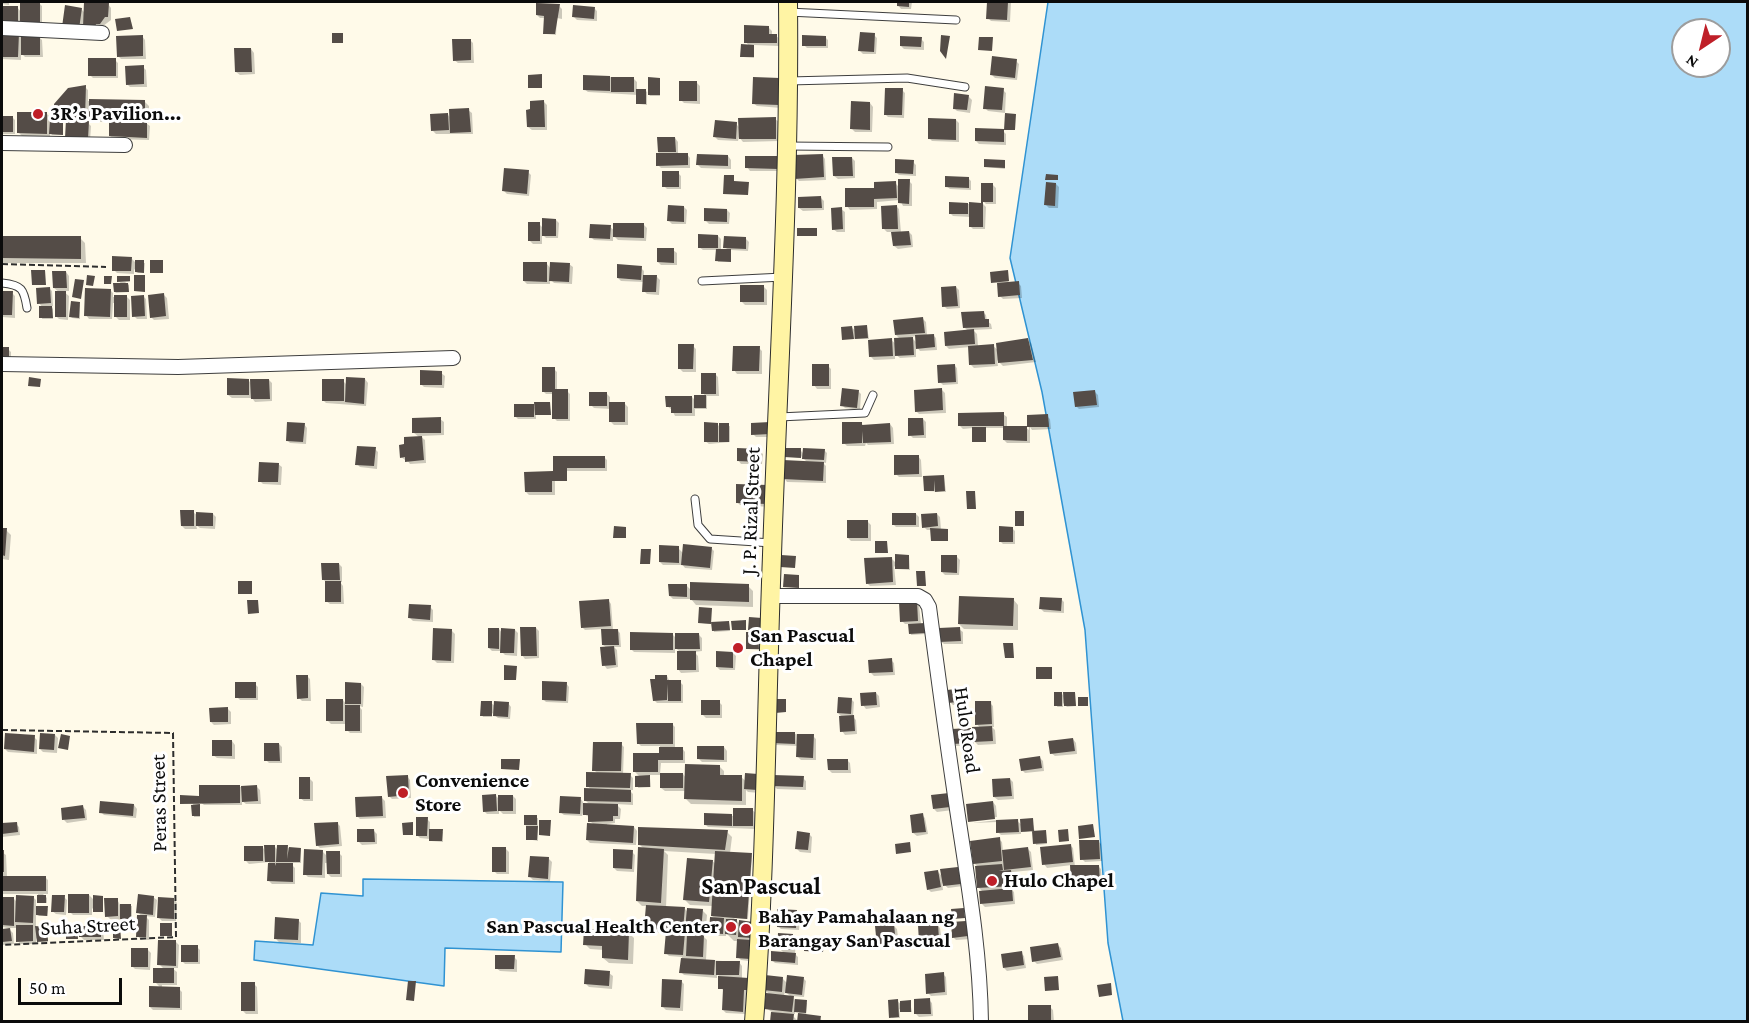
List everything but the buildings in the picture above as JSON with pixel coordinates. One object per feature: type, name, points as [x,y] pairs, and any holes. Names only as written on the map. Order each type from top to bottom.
[{"type":"main road","name":"J. P. Rizal Street","points":[[754,1022],[759,952],[770,596],[788,146],[788,7]]},
{"type":"street","points":[[2,28],[102,33]]},
{"type":"street","points":[[2,143],[124,145]]},
{"type":"street","points":[[2,364],[178,367],[453,358]]},
{"type":"street","name":"Hulo Road","points":[[770,596],[918,596],[926,600],[929,607],[953,788],[971,898],[981,989],[981,1022]]},
{"type":"lane","points":[[788,7],[956,20]]},
{"type":"lane","points":[[789,81],[907,78],[965,87]]},
{"type":"lane","points":[[788,146],[888,147]]},
{"type":"lane","points":[[702,281],[783,277]]},
{"type":"lane","points":[[2,283],[19,286],[23,290],[27,308]]},
{"type":"lane","points":[[777,417],[865,413],[873,395]]},
{"type":"lane","points":[[695,499],[698,525],[710,538],[772,543]]},
{"type":"path","points":[[2,264],[106,267]]},
{"type":"path","name":"Peras Street","points":[[2,730],[173,733],[176,937]]},
{"type":"path","name":"Suha Street","points":[[2,945],[176,937]]},
{"type":"water","points":[[1048,2],[1747,2],[1747,1021],[1123,1021],[1108,943],[1085,630],[1042,392],[1010,258]]},
{"type":"water","points":[[363,879],[563,882],[561,952],[445,948],[444,986],[254,960],[255,941],[313,945],[321,893],[363,896]]},
{"type":"place","name":"3R’s Pavilion...","points":[[38,114]]},
{"type":"place","name":"San Pascual Chapel","points":[[738,648]]},
{"type":"place","name":"Convenience Store","points":[[403,793]]},
{"type":"place","name":"Hulo Chapel","points":[[992,881]]},
{"type":"place","name":"San Pascual Health Center","points":[[731,927]]},
{"type":"place","name":"Bahay Pamahalaan ng Barangay San Pascual","points":[[746,929]]},
{"type":"district","name":"San Pascual","points":[[761,887]]}]
